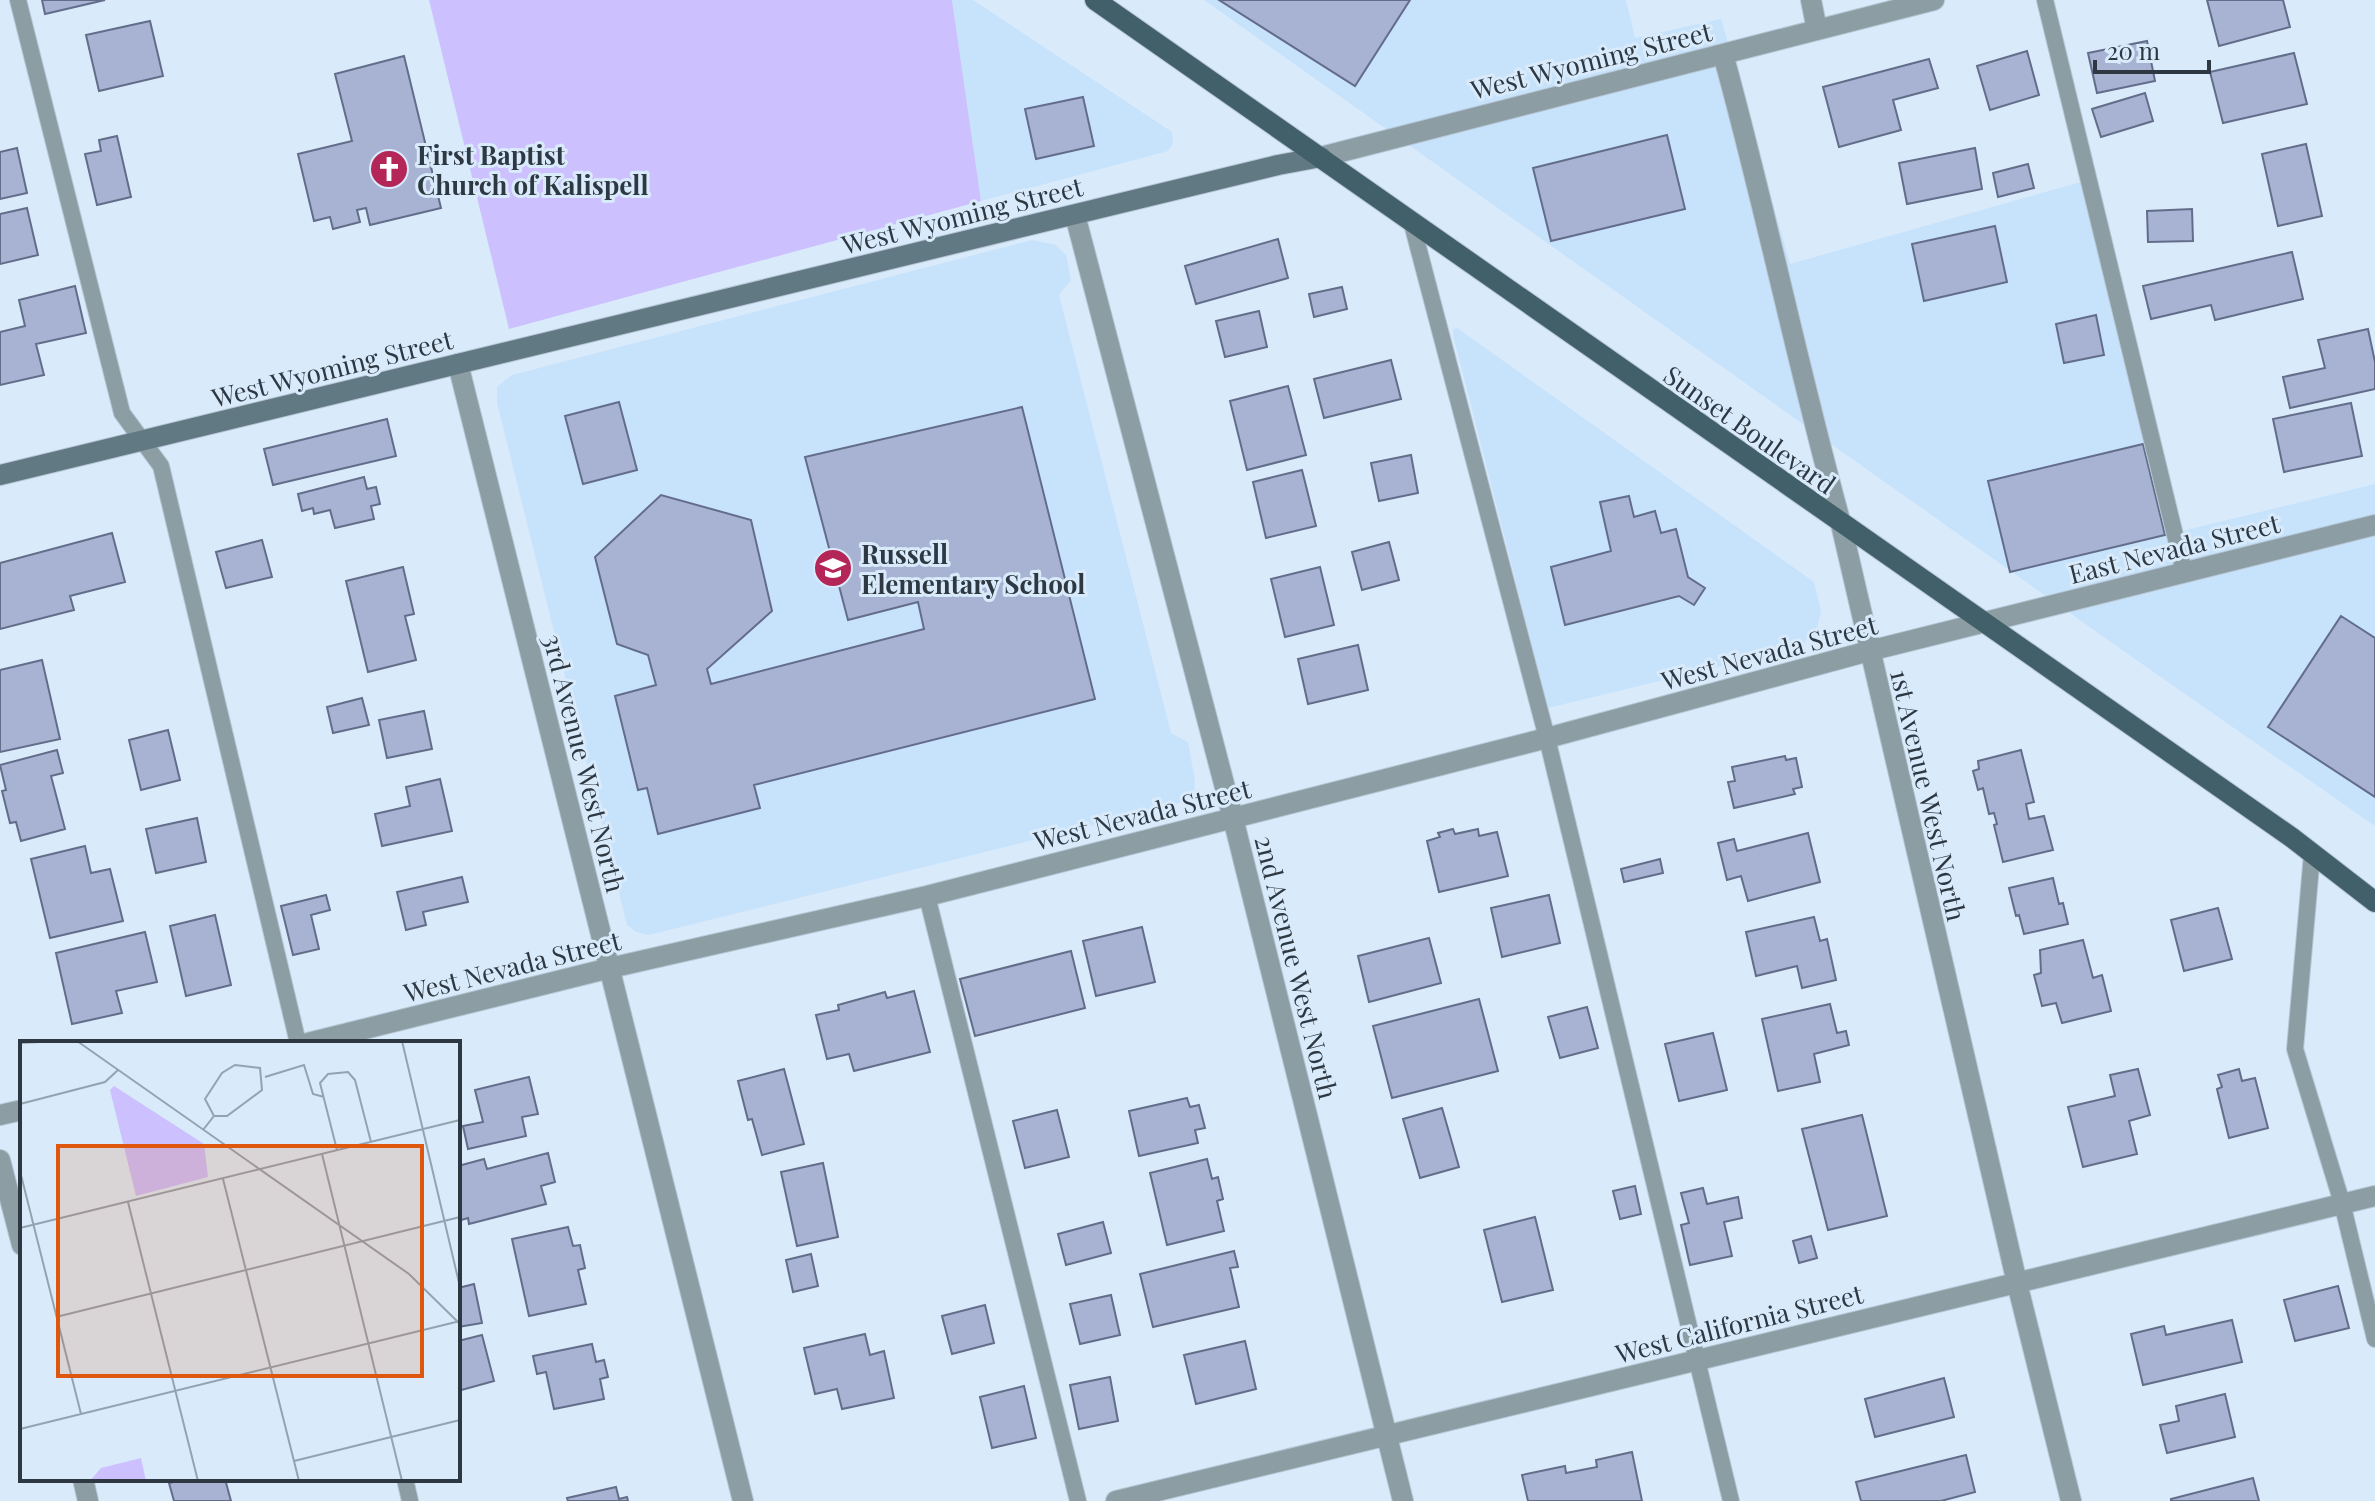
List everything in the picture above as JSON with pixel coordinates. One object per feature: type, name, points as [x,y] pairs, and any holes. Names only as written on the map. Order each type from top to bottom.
[{"type":"main road","name":"Sunset Boulevard","points":[[1095,0],[1985,622],[2375,902]]},
{"type":"street","points":[[1811,0],[1817,30]]},
{"type":"street","name":"West Wyoming Street","points":[[0,475],[1321,157],[1934,0]]},
{"type":"street","name":"1st Avenue West North","points":[[1723,54],[1753,164],[1812,419],[1841,524],[2017,1283],[2071,1501]]},
{"type":"street","name":"2nd Avenue West North","points":[[1075,215],[1233,818],[1403,1501]]},
{"type":"street","name":"3rd Avenue West North","points":[[458,364],[743,1501]]},
{"type":"street","name":"East Nevada Street","points":[[1985,622],[2375,525]]},
{"type":"street","name":"West Nevada Street","points":[[316,1041],[610,968],[927,896],[1547,738],[1985,622]]},
{"type":"street","points":[[0,1115],[20,1110]]},
{"type":"street","points":[[0,1160],[20,1237]]},
{"type":"street","name":"West California Street","points":[[1116,1501],[2375,1196]]},
{"type":"street","points":[[83,1481],[88,1501]]},
{"type":"lane","points":[[18,0],[122,413],[161,466],[298,1041]]},
{"type":"lane","points":[[2045,0],[2184,572]]},
{"type":"lane","points":[[1412,224],[1547,738],[1731,1501]]},
{"type":"lane","points":[[2312,854],[2295,1049],[2342,1203],[2375,1339]]},
{"type":"lane","points":[[927,896],[1078,1501]]},
{"type":"lane","points":[[405,1481],[410,1501]]},
{"type":"shaded area","points":[[429,0],[952,0],[981,201],[509,329]]},
{"type":"shaded area","points":[[952,0],[973,0],[1172,132],[1173,143],[1168,151],[981,201]]},
{"type":"shaded area","points":[[1204,0],[1626,0],[1635,38],[1721,19],[1790,264],[2088,180],[2174,533],[2375,484],[2375,826],[2132,657]]},
{"type":"shaded area","name":"Russell Elementary School","points":[[1032,240],[1056,245],[1066,255],[1071,280],[1059,295],[1171,733],[1188,742],[1194,792],[1187,800],[1171,806],[649,935],[636,932],[627,925],[497,403],[497,387],[512,375]]},
{"type":"shaded area","points":[[1457,328],[1814,582],[1821,611],[1817,629],[1800,647],[1548,708],[1453,335],[1453,329]]},
{"type":"building","points":[[42,0],[105,0],[45,14]]},
{"type":"building","points":[[1219,0],[1410,0],[1355,86]]},
{"type":"building","points":[[2207,0],[2283,0],[2290,27],[2219,46]]},
{"type":"building","points":[[150,21],[163,76],[99,91],[86,35]]},
{"type":"building","points":[[2147,41],[2155,81],[2097,93],[2088,53]]},
{"type":"building","points":[[2027,51],[2039,95],[1990,110],[1977,66]]},
{"type":"building","points":[[2294,53],[2307,104],[2223,123],[2210,72]]},
{"type":"building","points":[[404,56],[441,208],[370,225],[366,208],[357,210],[360,222],[333,229],[330,217],[314,221],[298,154],[352,141],[335,74]]},
{"type":"building","points":[[1929,59],[1938,88],[1893,100],[1901,130],[1839,147],[1823,87]]},
{"type":"building","points":[[2145,93],[2153,121],[2101,137],[2092,109]]},
{"type":"building","points":[[1083,97],[1094,146],[1036,159],[1025,109]]},
{"type":"building","points":[[1667,135],[1685,209],[1551,241],[1533,168]]},
{"type":"building","points":[[117,136],[131,197],[97,205],[85,154],[101,151],[99,140]]},
{"type":"building","points":[[2306,144],[2322,216],[2278,226],[2262,154]]},
{"type":"building","points":[[17,148],[27,193],[0,199],[0,152]]},
{"type":"building","points":[[1975,148],[1982,189],[1907,204],[1899,163]]},
{"type":"building","points":[[2028,164],[2034,188],[1998,197],[1993,173]]},
{"type":"building","points":[[27,208],[38,255],[0,264],[0,214]]},
{"type":"building","points":[[2192,209],[2193,241],[2148,242],[2147,211]]},
{"type":"building","points":[[1995,226],[2007,282],[1924,301],[1912,244]]},
{"type":"building","points":[[1278,239],[1288,278],[1196,304],[1185,266]]},
{"type":"building","points":[[2292,252],[2303,299],[2215,320],[2211,305],[2151,319],[2143,286]]},
{"type":"building","points":[[75,286],[86,333],[36,344],[44,375],[0,385],[0,332],[25,326],[19,300]]},
{"type":"building","points":[[1342,287],[1347,309],[1314,317],[1309,294]]},
{"type":"building","points":[[1259,311],[1267,347],[1225,357],[1216,321]]},
{"type":"building","points":[[2096,315],[2104,355],[2064,363],[2056,324]]},
{"type":"building","points":[[2368,329],[2375,362],[2375,389],[2290,408],[2283,377],[2325,368],[2318,340]]},
{"type":"building","points":[[1391,360],[1401,399],[1324,418],[1314,379]]},
{"type":"building","points":[[1288,386],[1306,455],[1247,470],[1230,401]]},
{"type":"building","points":[[619,402],[637,470],[583,484],[565,416]]},
{"type":"building","points":[[2351,403],[2362,456],[2284,472],[2273,419]]},
{"type":"building","points":[[1022,407],[1095,699],[754,785],[760,808],[658,834],[647,788],[638,790],[615,696],[656,685],[648,655],[617,644],[595,557],[661,495],[751,520],[772,611],[707,669],[711,684],[924,629],[918,602],[848,620],[805,457]]},
{"type":"building","points":[[387,419],[396,456],[273,485],[264,449]]},
{"type":"building","points":[[2143,444],[2165,535],[2010,572],[1988,481]]},
{"type":"building","points":[[1411,455],[1418,493],[1379,501],[1371,463]]},
{"type":"building","points":[[1302,470],[1316,526],[1266,538],[1253,482]]},
{"type":"building","points":[[364,477],[367,489],[376,487],[380,504],[371,506],[374,519],[335,528],[330,510],[314,514],[313,508],[302,511],[298,494]]},
{"type":"building","points":[[1629,496],[1634,517],[1655,511],[1661,533],[1676,529],[1688,577],[1705,588],[1694,605],[1679,596],[1565,625],[1551,567],[1611,551],[1600,502]]},
{"type":"building","points":[[112,533],[125,582],[70,596],[74,610],[0,629],[0,563]]},
{"type":"building","points":[[262,540],[272,577],[226,588],[216,552]]},
{"type":"building","points":[[1389,542],[1399,580],[1362,590],[1352,552]]},
{"type":"building","points":[[403,567],[414,614],[405,616],[416,660],[368,672],[346,581]]},
{"type":"building","points":[[1320,567],[1334,625],[1285,637],[1271,579]]},
{"type":"building","points":[[2341,616],[2375,638],[2375,797],[2268,727]]},
{"type":"building","points":[[1358,645],[1368,690],[1308,704],[1298,659]]},
{"type":"building","points":[[42,660],[60,739],[0,752],[0,670]]},
{"type":"building","points":[[362,698],[369,725],[333,733],[327,707]]},
{"type":"building","points":[[424,711],[432,749],[387,758],[379,720]]},
{"type":"building","points":[[168,730],[180,780],[141,790],[129,740]]},
{"type":"building","points":[[57,750],[63,773],[51,776],[65,829],[21,841],[16,822],[10,823],[2,791],[6,790],[0,765]]},
{"type":"building","points":[[2021,750],[2034,802],[2026,804],[2029,819],[2044,816],[2053,850],[2003,862],[1994,813],[1989,814],[1983,788],[1978,790],[1973,771],[1979,769],[1978,761]]},
{"type":"building","points":[[1785,756],[1786,760],[1796,758],[1802,787],[1793,789],[1795,794],[1734,808],[1728,782],[1735,781],[1732,767]]},
{"type":"building","points":[[440,779],[452,831],[382,846],[375,814],[410,806],[406,787]]},
{"type":"building","points":[[197,818],[206,862],[156,873],[146,829]]},
{"type":"building","points":[[1453,829],[1455,834],[1478,829],[1479,836],[1497,832],[1508,876],[1439,892],[1427,841],[1440,837],[1438,833]]},
{"type":"building","points":[[1808,833],[1820,882],[1748,901],[1741,876],[1727,880],[1718,843],[1734,839],[1737,851]]},
{"type":"building","points":[[85,846],[91,873],[110,869],[123,921],[50,938],[31,859]]},
{"type":"building","points":[[1660,859],[1663,873],[1624,882],[1621,869]]},
{"type":"building","points":[[462,877],[468,902],[423,912],[426,925],[406,930],[397,892]]},
{"type":"building","points":[[2053,878],[2068,924],[2024,934],[2009,888]]},
{"type":"building","points":[[326,895],[330,910],[311,915],[319,949],[293,955],[281,906]]},
{"type":"building","points":[[1549,895],[1560,943],[1502,957],[1491,908]]},
{"type":"building","points":[[2218,908],[2232,959],[2184,971],[2171,920]]},
{"type":"building","points":[[215,915],[231,985],[186,996],[170,926]]},
{"type":"building","points":[[1814,917],[1820,941],[1827,939],[1836,980],[1802,988],[1797,966],[1756,976],[1746,932]]},
{"type":"building","points":[[1142,927],[1155,982],[1096,996],[1083,941]]},
{"type":"building","points":[[145,932],[157,982],[116,991],[122,1013],[72,1024],[56,953]]},
{"type":"building","points":[[1429,938],[1441,983],[1369,1002],[1358,956]]},
{"type":"building","points":[[2083,940],[2093,978],[2102,975],[2111,1011],[2062,1023],[2056,1003],[2042,1006],[2034,975],[2041,973],[2040,950]]},
{"type":"building","points":[[1071,951],[1085,1008],[975,1036],[960,979]]},
{"type":"building","points":[[914,991],[930,1052],[854,1071],[849,1054],[827,1059],[816,1015],[839,1010],[838,1005],[885,992],[887,998]]},
{"type":"building","points":[[1479,999],[1498,1071],[1392,1098],[1373,1026]]},
{"type":"building","points":[[1830,1004],[1837,1033],[1846,1031],[1849,1045],[1814,1054],[1820,1082],[1778,1091],[1762,1019]]},
{"type":"building","points":[[1587,1007],[1598,1048],[1560,1058],[1548,1017]]},
{"type":"building","points":[[1713,1033],[1727,1090],[1679,1101],[1665,1044]]},
{"type":"building","points":[[784,1069],[804,1144],[762,1155],[752,1119],[748,1120],[738,1081]]},
{"type":"building","points":[[2138,1069],[2150,1115],[2129,1121],[2137,1154],[2083,1167],[2068,1107],[2115,1096],[2110,1075]]},
{"type":"building","points":[[2239,1069],[2242,1081],[2255,1078],[2268,1128],[2229,1138],[2217,1089],[2222,1087],[2218,1075]]},
{"type":"building","points":[[529,1077],[538,1114],[522,1117],[526,1136],[468,1149],[463,1126],[483,1122],[475,1090]]},
{"type":"building","points":[[1187,1098],[1190,1107],[1199,1105],[1205,1128],[1195,1130],[1198,1143],[1139,1156],[1129,1111]]},
{"type":"building","points":[[1442,1108],[1459,1167],[1420,1178],[1403,1119]]},
{"type":"building","points":[[1057,1110],[1069,1157],[1025,1168],[1013,1121]]},
{"type":"building","points":[[1862,1115],[1887,1216],[1828,1230],[1802,1129]]},
{"type":"building","points":[[548,1153],[555,1182],[541,1186],[546,1204],[469,1224],[468,1218],[460,1220],[460,1165],[484,1159],[487,1169]]},
{"type":"building","points":[[1207,1159],[1212,1179],[1218,1177],[1223,1199],[1217,1201],[1224,1231],[1167,1245],[1150,1173]]},
{"type":"building","points":[[823,1163],[838,1237],[797,1246],[781,1172]]},
{"type":"building","points":[[1635,1186],[1641,1214],[1620,1219],[1613,1191]]},
{"type":"building","points":[[1703,1188],[1707,1204],[1738,1197],[1742,1218],[1724,1222],[1732,1256],[1690,1265],[1681,1225],[1689,1223],[1681,1193]]},
{"type":"building","points":[[1535,1217],[1553,1290],[1502,1302],[1484,1230]]},
{"type":"building","points":[[1103,1222],[1111,1253],[1066,1265],[1058,1234]]},
{"type":"building","points":[[568,1227],[573,1246],[580,1245],[585,1268],[578,1270],[586,1304],[529,1316],[512,1239]]},
{"type":"building","points":[[1811,1236],[1817,1258],[1799,1263],[1793,1241]]},
{"type":"building","points":[[1234,1251],[1238,1267],[1230,1268],[1239,1307],[1153,1327],[1140,1274]]},
{"type":"building","points":[[811,1254],[818,1286],[793,1292],[786,1260]]},
{"type":"building","points":[[474,1284],[482,1323],[460,1327],[460,1288]]},
{"type":"building","points":[[2338,1286],[2349,1328],[2295,1341],[2284,1300]]},
{"type":"building","points":[[1111,1295],[1120,1335],[1080,1344],[1070,1304]]},
{"type":"building","points":[[985,1305],[994,1343],[952,1354],[942,1316]]},
{"type":"building","points":[[2232,1320],[2242,1362],[2143,1385],[2131,1334],[2164,1326],[2166,1335]]},
{"type":"building","points":[[865,1334],[870,1355],[884,1351],[894,1398],[842,1409],[837,1389],[815,1394],[804,1348]]},
{"type":"building","points":[[482,1335],[494,1381],[460,1390],[460,1340]]},
{"type":"building","points":[[1245,1341],[1256,1389],[1196,1404],[1184,1355]]},
{"type":"building","points":[[592,1344],[596,1362],[604,1360],[608,1377],[600,1379],[604,1399],[554,1409],[546,1372],[537,1374],[533,1356]]},
{"type":"building","points":[[1110,1377],[1118,1421],[1079,1429],[1070,1385]]},
{"type":"building","points":[[1944,1378],[1954,1417],[1875,1437],[1865,1399]]},
{"type":"building","points":[[1024,1386],[1036,1438],[992,1448],[980,1397]]},
{"type":"building","points":[[2225,1394],[2235,1437],[2167,1453],[2160,1425],[2179,1421],[2176,1406]]},
{"type":"building","points":[[1632,1452],[1642,1501],[1528,1501],[1522,1475],[1565,1466],[1566,1473],[1597,1467],[1596,1460]]},
{"type":"building","points":[[1966,1455],[1975,1492],[1941,1501],[1861,1501],[1856,1482]]},
{"type":"building","points":[[2253,1478],[2259,1501],[2171,1501],[2171,1499]]},
{"type":"building","points":[[226,1481],[231,1501],[174,1501],[169,1483]]},
{"type":"building","points":[[616,1487],[619,1499],[627,1497],[628,1501],[568,1501],[567,1498]]},
{"type":"place","name":"First Baptist Church of Kalispell","points":[[389,169]]},
{"type":"place","name":"Russell Elementary School","points":[[833,568]]}]
